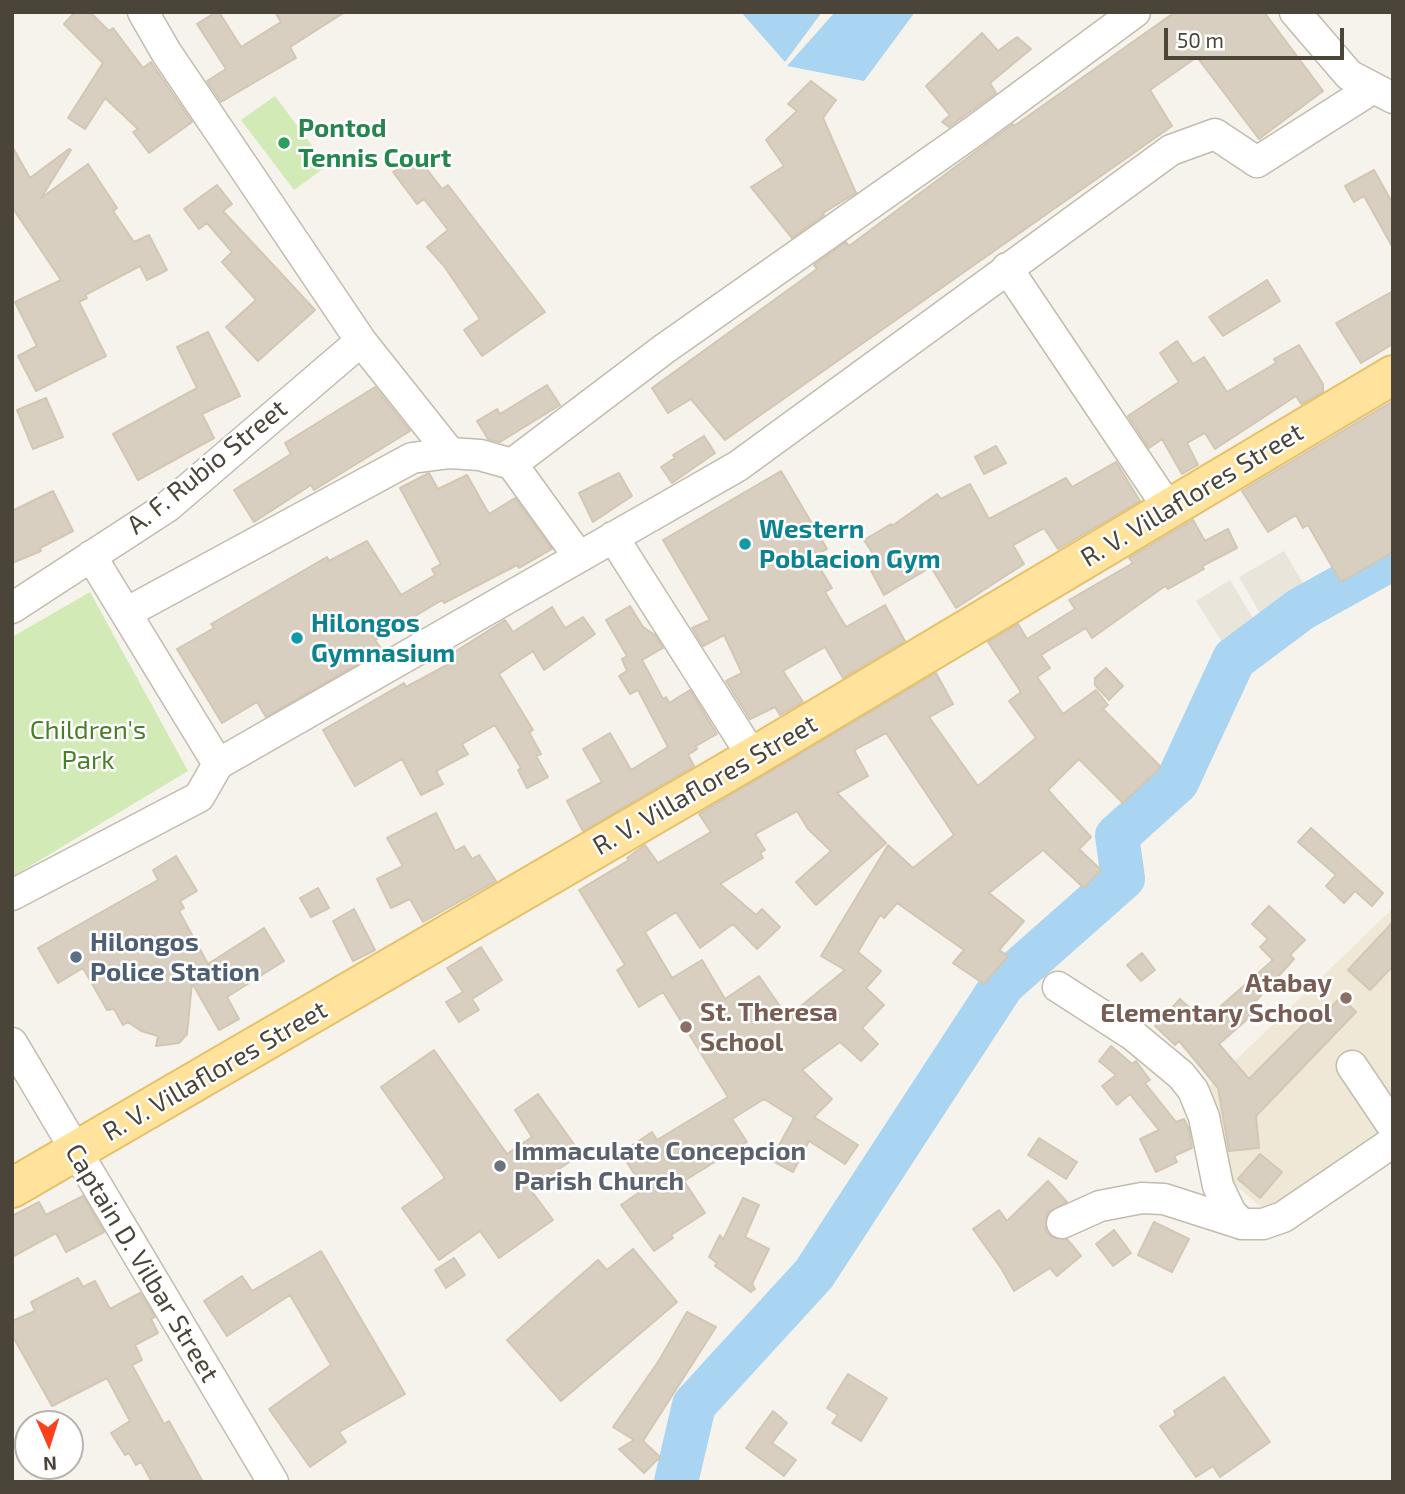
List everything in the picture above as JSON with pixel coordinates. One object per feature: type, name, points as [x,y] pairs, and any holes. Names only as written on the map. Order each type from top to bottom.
[{"type":"main road","name":"R. V. Villaflores Street","points":[[12,1188],[753,757],[1393,375]]},
{"type":"street","points":[[143,12],[166,52],[360,341],[450,453]]},
{"type":"street","points":[[512,464],[664,349],[974,131],[1135,12]]},
{"type":"street","points":[[1295,12],[1349,75],[1383,93]]},
{"type":"street","points":[[12,895],[200,797],[218,764],[738,466],[1171,150],[1215,134],[1257,162],[1383,93]]},
{"type":"street","points":[[1007,268],[1170,509]]},
{"type":"street","name":"A. F. Rubio Street","points":[[12,608],[167,507],[360,341]]},
{"type":"street","points":[[125,613],[412,458],[450,453],[480,455],[512,464],[579,557]]},
{"type":"street","points":[[613,537],[753,757]]},
{"type":"street","points":[[91,556],[218,764]]},
{"type":"street","points":[[1058,987],[1133,1035],[1181,1075],[1193,1090],[1205,1117],[1218,1186],[1231,1213],[1242,1224]]},
{"type":"street","name":"Captain D. Vilbar Street","points":[[12,1043],[273,1482]]},
{"type":"street","points":[[1352,1066],[1393,1127]]},
{"type":"street","points":[[1062,1223],[1100,1206],[1142,1198],[1164,1199],[1242,1224],[1263,1224],[1283,1216],[1393,1142]]},
{"type":"shaded area","points":[[1284,551],[1309,593],[1264,620],[1239,577]]},
{"type":"shaded area","points":[[1230,580],[1257,625],[1224,645],[1196,601]]},
{"type":"shaded area","name":"Atabay Elementary School","points":[[1393,908],[1393,1132],[1304,1192],[1263,1209],[1226,1177],[1207,1088]]},
{"type":"green space","name":"Pontod Tennis Court","points":[[275,96],[327,166],[294,190],[241,120]]},
{"type":"green space","name":"Children's Park","points":[[90,592],[188,771],[12,877],[12,637]]},
{"type":"water","points":[[741,12],[822,12],[785,62]]},
{"type":"water","points":[[835,12],[915,12],[864,81],[787,66]]},
{"type":"building","points":[[75,12],[90,12],[109,31],[113,28],[143,68],[151,62],[192,122],[149,153],[133,132],[138,129],[105,98],[85,129],[68,118],[103,63],[64,24]]},
{"type":"building","points":[[219,12],[241,47],[281,22],[275,12],[345,12],[290,47],[296,58],[221,102],[207,81],[226,69],[197,24]]},
{"type":"building","points":[[1175,12],[1264,12],[1323,91],[1259,139],[1197,57],[1150,90],[1172,126],[725,440],[691,399],[668,413],[652,388],[817,269],[814,265],[846,242],[849,246],[1013,124],[1014,126]]},
{"type":"building","points":[[982,33],[998,51],[1017,37],[1031,49],[990,83],[996,93],[949,127],[942,122],[950,115],[926,86]]},
{"type":"building","points":[[811,81],[836,100],[823,118],[856,193],[823,213],[824,215],[792,238],[751,187],[784,166],[766,140],[797,111],[788,104]]},
{"type":"building","points":[[12,146],[30,178],[71,150],[41,198],[88,164],[117,208],[113,211],[134,242],[149,235],[167,270],[147,280],[140,266],[85,295],[87,298],[79,302],[106,356],[36,391],[18,356],[37,346],[15,302],[61,280],[12,207]]},
{"type":"building","points":[[416,155],[442,189],[448,185],[545,312],[482,356],[464,330],[480,319],[444,266],[427,247],[448,230],[424,199],[417,204],[393,172]]},
{"type":"building","points":[[1374,170],[1393,204],[1393,248],[1364,196],[1354,202],[1345,186]]},
{"type":"building","points":[[217,185],[232,204],[223,211],[315,310],[258,361],[226,327],[256,300],[222,262],[232,252],[207,223],[199,229],[184,209]]},
{"type":"building","points":[[1267,280],[1280,301],[1223,336],[1209,317]]},
{"type":"building","points":[[1393,291],[1393,344],[1361,363],[1336,323]]},
{"type":"building","points":[[208,332],[240,396],[202,414],[214,438],[138,480],[113,434],[197,388],[177,347]]},
{"type":"building","points":[[1177,341],[1193,364],[1204,357],[1227,392],[1276,363],[1274,359],[1299,345],[1323,384],[1323,392],[1301,404],[1296,396],[1215,449],[1205,433],[1187,443],[1198,465],[1182,474],[1162,439],[1149,448],[1128,416],[1179,382],[1160,353]]},
{"type":"building","points":[[547,385],[560,405],[500,442],[488,439],[477,421],[497,409],[500,414]]},
{"type":"building","points":[[375,387],[410,431],[314,490],[311,485],[254,522],[234,490],[291,454],[285,443]]},
{"type":"building","points":[[46,398],[63,437],[33,449],[17,410]]},
{"type":"building","points":[[1393,401],[1393,552],[1341,582],[1308,525],[1303,528],[1296,515],[1268,532],[1242,491]]},
{"type":"building","points":[[704,436],[715,453],[672,483],[661,467],[675,458],[673,455]]},
{"type":"building","points":[[996,446],[1006,463],[984,474],[975,457]]},
{"type":"building","points":[[1116,462],[1140,501],[1058,549],[1044,528],[1013,545],[1024,564],[956,608],[931,567],[884,595],[868,565],[877,560],[864,540],[891,524],[892,526],[937,494],[941,499],[970,484],[989,519],[1066,478],[1072,487]]},
{"type":"building","points":[[781,471],[827,549],[813,557],[832,588],[825,592],[846,627],[885,605],[905,641],[843,678],[825,647],[783,671],[803,702],[780,715],[775,707],[750,719],[726,681],[742,673],[724,635],[703,646],[692,628],[710,620],[663,540]]},
{"type":"building","points":[[429,473],[438,489],[467,475],[489,514],[515,498],[552,549],[519,568],[517,565],[444,603],[442,600],[375,640],[382,650],[266,717],[257,702],[222,723],[177,649],[214,628],[211,624],[327,557],[329,561],[367,541],[401,595],[435,575],[432,569],[441,564],[400,488]]},
{"type":"building","points":[[619,473],[632,496],[593,522],[579,493]]},
{"type":"building","points":[[53,491],[73,531],[40,548],[41,551],[12,563],[12,511]]},
{"type":"building","points":[[1193,520],[1205,541],[1228,529],[1237,548],[1202,566],[1204,569],[1168,589],[1165,586],[1092,638],[1086,628],[1041,655],[1050,668],[1037,677],[1063,714],[1096,690],[1108,705],[1103,709],[1161,767],[1123,803],[1079,759],[1048,790],[1091,837],[1079,849],[1101,870],[1084,888],[1043,850],[989,893],[1024,921],[999,950],[1008,956],[984,984],[953,963],[964,950],[897,903],[884,918],[880,915],[858,952],[881,971],[866,988],[884,1005],[862,1028],[878,1044],[861,1061],[840,1042],[802,1070],[832,1099],[814,1117],[858,1145],[845,1164],[809,1141],[793,1172],[771,1160],[794,1118],[764,1099],[732,1119],[747,1142],[684,1181],[705,1213],[671,1235],[673,1238],[654,1251],[621,1205],[644,1189],[621,1153],[652,1132],[657,1140],[728,1097],[663,992],[639,1007],[617,970],[625,965],[579,890],[629,860],[627,858],[645,845],[658,863],[711,832],[699,814],[936,673],[953,704],[929,717],[978,786],[1036,738],[1009,701],[1021,692],[988,642],[1018,624],[1027,639],[1075,609],[1069,600],[1133,563],[1129,558]],"holes":[[[886,733],[954,835],[913,868],[888,845],[821,956],[845,970],[790,1015],[787,1010],[784,1012],[759,976],[725,999],[702,960],[672,978],[645,932],[676,912],[700,948],[733,924],[757,949],[780,927],[762,909],[756,915],[720,884],[763,858],[760,853],[765,850],[755,834],[797,811],[808,829],[831,851],[796,882],[816,905],[886,843],[837,793],[868,776],[854,750]]]},
{"type":"building","points":[[630,606],[643,627],[655,635],[663,648],[642,660],[663,699],[666,697],[669,703],[690,690],[717,734],[696,746],[697,749],[688,755],[694,766],[583,831],[567,801],[602,782],[583,749],[610,733],[631,770],[668,747],[638,690],[630,694],[619,676],[627,671],[622,659],[627,656],[606,620]]},
{"type":"building","points":[[552,607],[565,628],[583,617],[595,634],[544,670],[533,651],[499,674],[533,730],[529,732],[541,754],[536,756],[548,777],[527,788],[518,770],[521,768],[495,725],[462,744],[468,754],[436,771],[443,784],[421,795],[402,759],[355,786],[323,730],[404,683],[406,687],[449,664],[445,658],[505,620],[513,632]]},
{"type":"building","points":[[1106,668],[1123,686],[1109,700],[1095,685],[1095,678]]},
{"type":"building","points":[[436,813],[455,851],[464,846],[472,859],[479,855],[496,881],[423,922],[410,899],[391,908],[377,879],[403,866],[387,838]]},
{"type":"building","points":[[1311,828],[1383,893],[1372,906],[1355,891],[1344,903],[1326,886],[1336,875],[1298,842]]},
{"type":"building","points":[[176,856],[197,891],[180,901],[184,908],[179,911],[208,964],[264,928],[284,961],[227,997],[239,1019],[219,1030],[192,983],[187,1034],[179,1043],[156,1046],[158,1036],[141,1031],[128,1022],[123,1025],[114,1009],[107,1010],[83,968],[58,983],[38,948],[158,880],[153,870]]},
{"type":"building","points":[[318,888],[329,908],[311,917],[300,898]]},
{"type":"building","points":[[1269,906],[1305,940],[1290,955],[1294,959],[1254,1003],[1259,1009],[1219,1044],[1249,1079],[1314,1014],[1319,1019],[1341,997],[1356,1012],[1256,1116],[1259,1148],[1229,1151],[1218,1088],[1179,1041],[1175,1045],[1155,1026],[1180,999],[1204,1021],[1273,960],[1260,947],[1268,939],[1252,924]]},
{"type":"building","points":[[354,909],[375,950],[353,961],[333,921]]},
{"type":"building","points":[[1393,922],[1393,966],[1370,990],[1348,970]]},
{"type":"building","points":[[481,947],[502,980],[472,999],[479,1010],[459,1022],[446,1002],[463,992],[447,968]]},
{"type":"building","points":[[1142,953],[1155,970],[1141,981],[1127,965]]},
{"type":"building","points":[[1111,1046],[1132,1064],[1136,1061],[1150,1080],[1145,1083],[1176,1122],[1184,1119],[1189,1129],[1192,1148],[1174,1156],[1177,1162],[1156,1172],[1140,1139],[1159,1130],[1130,1094],[1117,1105],[1102,1086],[1116,1075],[1099,1061]]},
{"type":"building","name":"Immaculate Concepcion Parish Church","points":[[434,1050],[507,1154],[532,1137],[515,1110],[538,1094],[581,1154],[530,1189],[553,1220],[499,1258],[480,1231],[439,1260],[402,1208],[445,1178],[381,1087]]},
{"type":"building","points":[[1039,1138],[1077,1162],[1066,1179],[1028,1155]]},
{"type":"building","points":[[1260,1154],[1282,1172],[1260,1198],[1238,1179]]},
{"type":"building","points":[[1048,1181],[1067,1202],[1047,1213],[1046,1231],[1052,1237],[1067,1239],[1081,1256],[1057,1276],[1050,1268],[1014,1291],[973,1229],[999,1210],[1007,1221]]},
{"type":"building","points":[[83,1196],[104,1232],[66,1252],[56,1233],[12,1257],[12,1216],[39,1202],[46,1215]]},
{"type":"building","points":[[743,1198],[759,1205],[745,1237],[769,1249],[752,1284],[755,1289],[751,1292],[715,1266],[717,1263],[709,1257],[720,1235],[723,1240]]},
{"type":"building","points":[[1154,1222],[1189,1239],[1172,1272],[1138,1255]]},
{"type":"building","points":[[1114,1230],[1131,1253],[1113,1266],[1096,1244]]},
{"type":"building","points":[[633,1249],[677,1302],[561,1401],[507,1340],[598,1260],[607,1270]]},
{"type":"building","points":[[321,1251],[405,1394],[339,1432],[346,1442],[310,1467],[269,1409],[331,1365],[290,1295],[227,1336],[204,1301],[242,1276],[252,1291]]},
{"type":"building","points":[[454,1258],[465,1275],[446,1288],[435,1270]]},
{"type":"building","points":[[78,1278],[83,1287],[95,1281],[110,1309],[140,1293],[155,1317],[151,1319],[158,1333],[135,1345],[142,1360],[132,1365],[164,1424],[169,1421],[203,1482],[152,1482],[141,1462],[136,1465],[129,1453],[125,1455],[111,1433],[130,1421],[107,1378],[52,1406],[12,1335],[12,1321],[35,1311],[31,1302]]},
{"type":"building","points":[[687,1312],[716,1327],[643,1441],[660,1457],[644,1473],[619,1449],[634,1440],[613,1427],[658,1362]]},
{"type":"building","points":[[848,1374],[887,1398],[861,1441],[832,1423],[838,1415],[827,1408]]},
{"type":"building","points":[[1224,1377],[1270,1442],[1220,1477],[1213,1466],[1196,1477],[1160,1426],[1176,1415],[1174,1411]]},
{"type":"building","points":[[773,1411],[787,1423],[772,1443],[796,1460],[784,1476],[746,1448]]},
{"type":"waterway","points":[[676,1482],[694,1405],[814,1274],[1003,984],[1123,878],[1117,836],[1177,782],[1234,659],[1301,609],[1393,558]]},
{"type":"place","name":"Pontod Tennis Court","points":[[284,143]]},
{"type":"place","name":"Western Poblacion Gym","points":[[745,544]]},
{"type":"place","name":"Hilongos Gymnasium","points":[[297,638]]},
{"type":"place","name":"Hilongos Police Station","points":[[76,957]]},
{"type":"place","name":"Atabay Elementary School","points":[[1346,998]]},
{"type":"place","name":"St. Theresa School","points":[[686,1027]]},
{"type":"place","name":"Immaculate Concepcion Parish Church","points":[[500,1166]]}]
